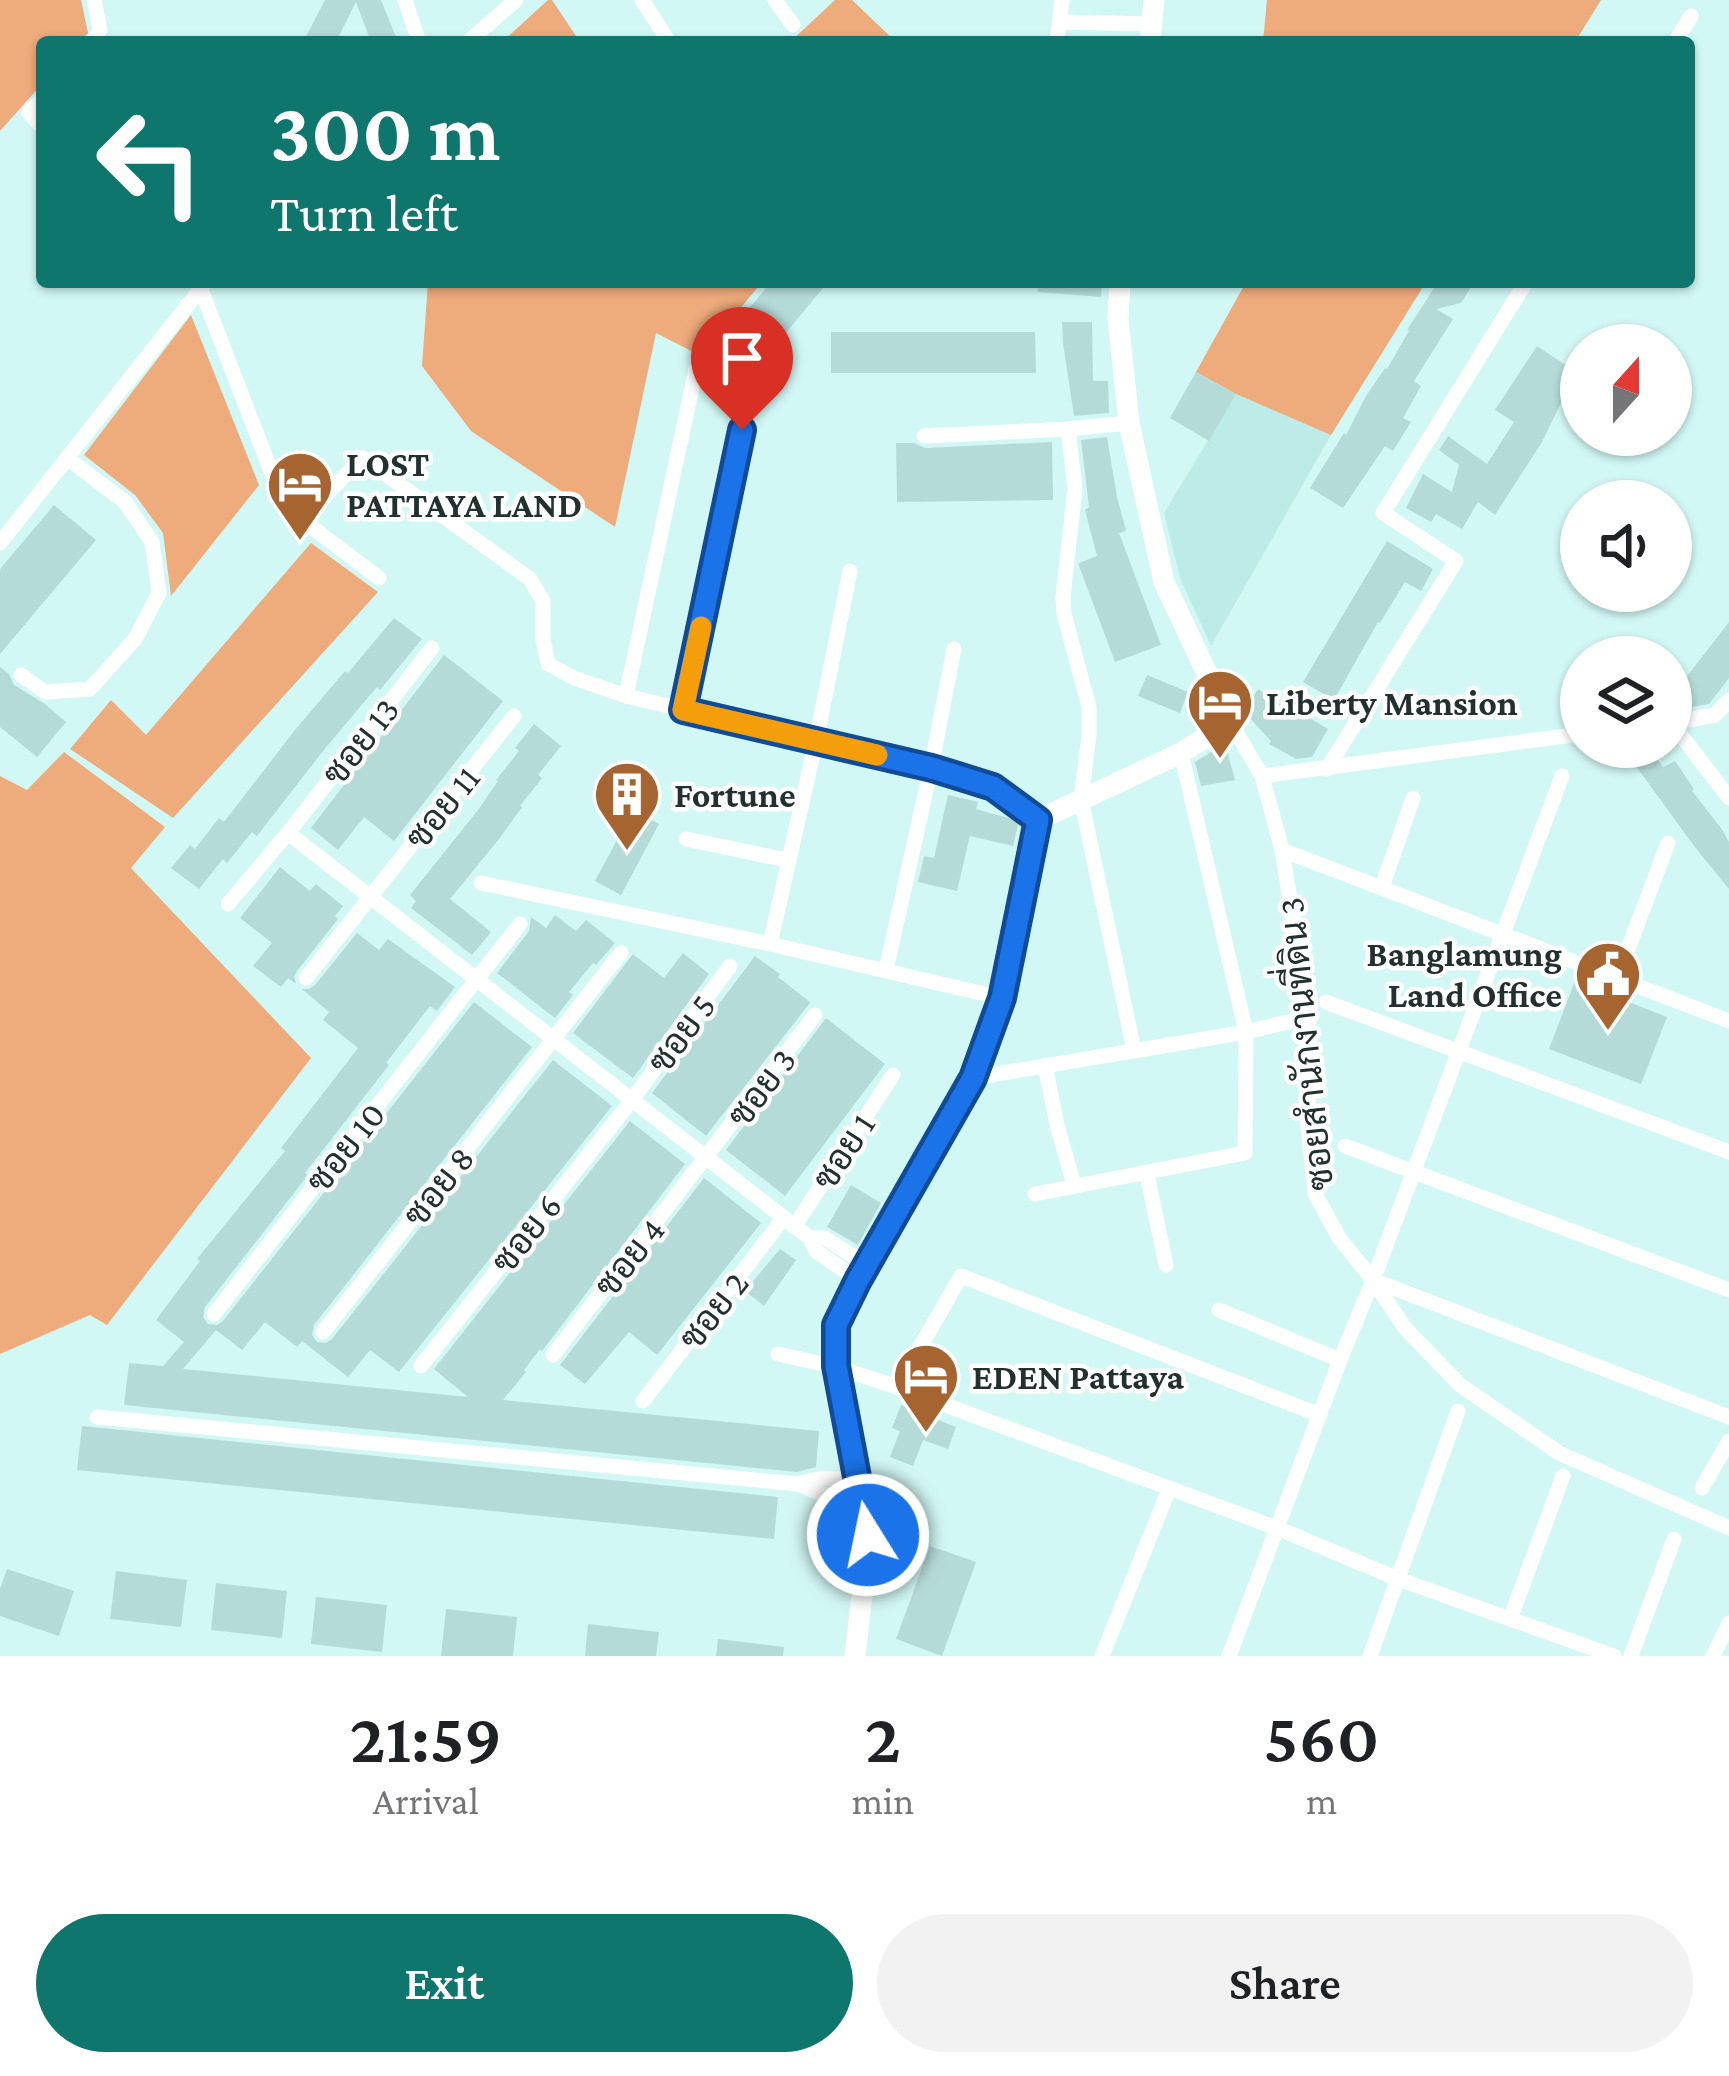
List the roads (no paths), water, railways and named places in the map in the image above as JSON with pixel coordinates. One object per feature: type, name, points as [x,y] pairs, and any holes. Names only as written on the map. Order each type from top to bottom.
[{"type":"street","points":[[94,0],[100,30],[96,36]]},
{"type":"street","points":[[405,0],[417,36]]},
{"type":"street","points":[[475,36],[516,0]]},
{"type":"street","points":[[642,0],[665,36]]},
{"type":"street","points":[[775,0],[793,25]]},
{"type":"street","points":[[1058,36],[1062,0]]},
{"type":"street","points":[[1060,22],[1151,33],[1154,0]]},
{"type":"street","points":[[1679,36],[1691,16]]},
{"type":"street","points":[[0,543],[197,288]]},
{"type":"street","points":[[202,288],[276,484],[301,519],[379,578]]},
{"type":"street","points":[[1038,820],[1180,753],[1230,722],[1164,582],[1129,423],[1118,319],[1120,288]]},
{"type":"street","points":[[1327,769],[1456,561],[1383,513],[1522,288]]},
{"type":"street","points":[[626,696],[696,369]]},
{"type":"street","points":[[683,710],[748,389]]},
{"type":"street","points":[[924,436],[1129,423]]},
{"type":"street","points":[[1068,429],[1075,489],[1064,614],[1089,707],[1081,799],[1134,1050]]},
{"type":"street","points":[[22,676],[45,692],[90,689],[135,639],[159,593],[152,542],[125,502],[67,458]]},
{"type":"street","points":[[301,519],[363,458],[530,579],[543,602],[548,664],[574,678],[626,696],[932,768],[993,787],[1038,820]]},
{"type":"street","points":[[770,944],[850,572]]},
{"type":"street","name":"ซอย 13","points":[[227,904],[432,649]]},
{"type":"street","points":[[886,970],[954,650]]},
{"type":"street","points":[[1692,719],[1715,715],[1729,700]]},
{"type":"street","name":"ซอย 11","points":[[306,978],[514,716]]},
{"type":"street","name":"ซอยสำนักงานที่ดิน 3","points":[[1230,722],[1262,776],[1282,850],[1309,1017],[1308,1126],[1315,1194],[1340,1239],[1405,1328],[1460,1384],[1559,1453],[1729,1528]]},
{"type":"street","points":[[1262,776],[1560,737]]},
{"type":"street","points":[[1692,750],[1729,798]]},
{"type":"street","points":[[1035,1194],[1244,1153],[1246,1032],[1180,753]]},
{"type":"street","points":[[1229,1656],[1562,776]]},
{"type":"street","points":[[1382,887],[1413,798]]},
{"type":"street","points":[[855,1656],[868,1535],[836,1366],[836,1325],[973,1078],[1002,998],[1038,820]]},
{"type":"street","points":[[288,833],[788,1223],[810,1238],[825,1238],[862,1273]]},
{"type":"street","points":[[686,839],[788,860]]},
{"type":"street","points":[[1617,978],[1667,843]]},
{"type":"street","points":[[1282,850],[1729,1021]]},
{"type":"street","points":[[481,883],[1002,998]]},
{"type":"street","name":"ซอย 10","points":[[214,1314],[520,924]]},
{"type":"street","name":"ซอย 8","points":[[323,1332],[621,953]]},
{"type":"street","name":"ซอย 5","points":[[632,1101],[730,966]]},
{"type":"street","points":[[1326,1002],[1729,1152]]},
{"type":"street","name":"ซอย 3","points":[[706,1159],[815,1015]]},
{"type":"street","points":[[973,1078],[1309,1017]]},
{"type":"street","points":[[1045,1065],[1074,1185]]},
{"type":"street","name":"ซอย 1","points":[[788,1223],[893,1076]]},
{"type":"street","name":"ซอย 6","points":[[421,1366],[632,1101]]},
{"type":"street","points":[[1345,1147],[1729,1290]]},
{"type":"street","name":"ซอย 4","points":[[553,1355],[706,1159]]},
{"type":"street","points":[[1147,1174],[1166,1265]]},
{"type":"street","name":"ซอย 2","points":[[643,1401],[788,1223]]},
{"type":"street","points":[[897,1388],[961,1276],[1320,1414]]},
{"type":"street","points":[[1373,1280],[1729,1418]]},
{"type":"street","points":[[1219,1310],[1340,1360]]},
{"type":"street","points":[[778,1354],[836,1366],[897,1388],[1277,1528],[1398,1580],[1614,1656]]},
{"type":"street","points":[[1370,1656],[1458,1411]]},
{"type":"street","points":[[98,1417],[798,1484],[823,1478],[860,1488]]},
{"type":"street","points":[[1702,1488],[1729,1441]]},
{"type":"street","points":[[1510,1619],[1563,1476]]},
{"type":"street","points":[[1102,1656],[1168,1489]]},
{"type":"street","points":[[1631,1656],[1674,1539]]},
{"type":"street","points":[[1713,1656],[1729,1623]]},
{"type":"place","name":"LOST PATTAYA LAND","points":[[300,543]]},
{"type":"place","name":"Liberty Mansion","points":[[1220,761]]},
{"type":"place","name":"Fortune","points":[[627,853]]},
{"type":"place","name":"Banglamung Land Office","points":[[1608,1033]]},
{"type":"place","name":"EDEN Pattaya","points":[[926,1435]]}]
